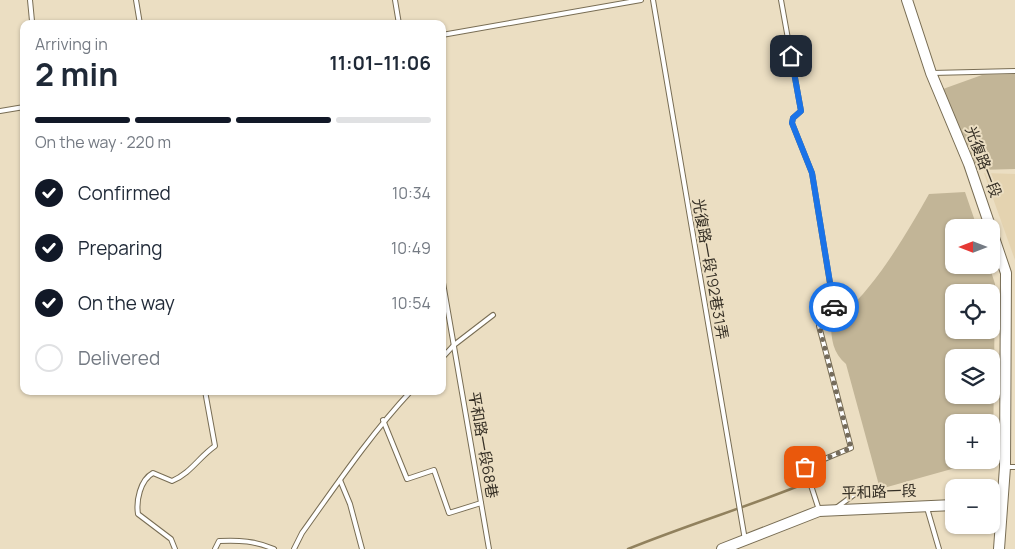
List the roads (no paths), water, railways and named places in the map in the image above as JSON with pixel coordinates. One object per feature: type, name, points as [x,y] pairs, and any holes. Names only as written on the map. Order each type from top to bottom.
[{"type":"street","name":"光復路一段","points":[[907,0],[931,73],[969,164],[1006,273],[1010,467],[1002,504],[999,549]]},
{"type":"street","name":"平和路一段","points":[[722,549],[819,511],[945,505]]},
{"type":"lane","points":[[30,0],[32,20]]},
{"type":"lane","points":[[136,0],[139,20]]},
{"type":"lane","points":[[395,0],[398,20]]},
{"type":"lane","points":[[446,34],[641,0]]},
{"type":"lane","name":"光復路一段192巷31弄","points":[[653,0],[745,541]]},
{"type":"lane","points":[[782,0],[801,111],[793,118],[792,123],[812,173],[834,308],[831,314],[822,317],[819,326],[851,448],[805,467],[819,511]]},
{"type":"lane","points":[[931,73],[1015,71]]},
{"type":"lane","points":[[0,111],[20,108]]},
{"type":"lane","name":"平和路一段68巷","points":[[446,300],[489,549]]},
{"type":"lane","points":[[446,354],[454,345],[493,315]]},
{"type":"lane","points":[[175,549],[171,539],[138,514],[138,498],[147,476],[153,473],[172,481],[185,476],[206,452],[215,446],[206,395]]},
{"type":"lane","points":[[294,549],[302,533],[383,420],[407,395]]},
{"type":"lane","points":[[383,420],[407,479],[434,470],[449,513],[481,503]]},
{"type":"lane","points":[[340,480],[350,504],[362,549]]},
{"type":"lane","points":[[834,509],[859,491]]},
{"type":"lane","points":[[926,505],[939,549]]},
{"type":"lane","points":[[215,549],[219,541],[240,540],[274,549]]},
{"type":"waterway","points":[[628,549],[806,483]]}]
